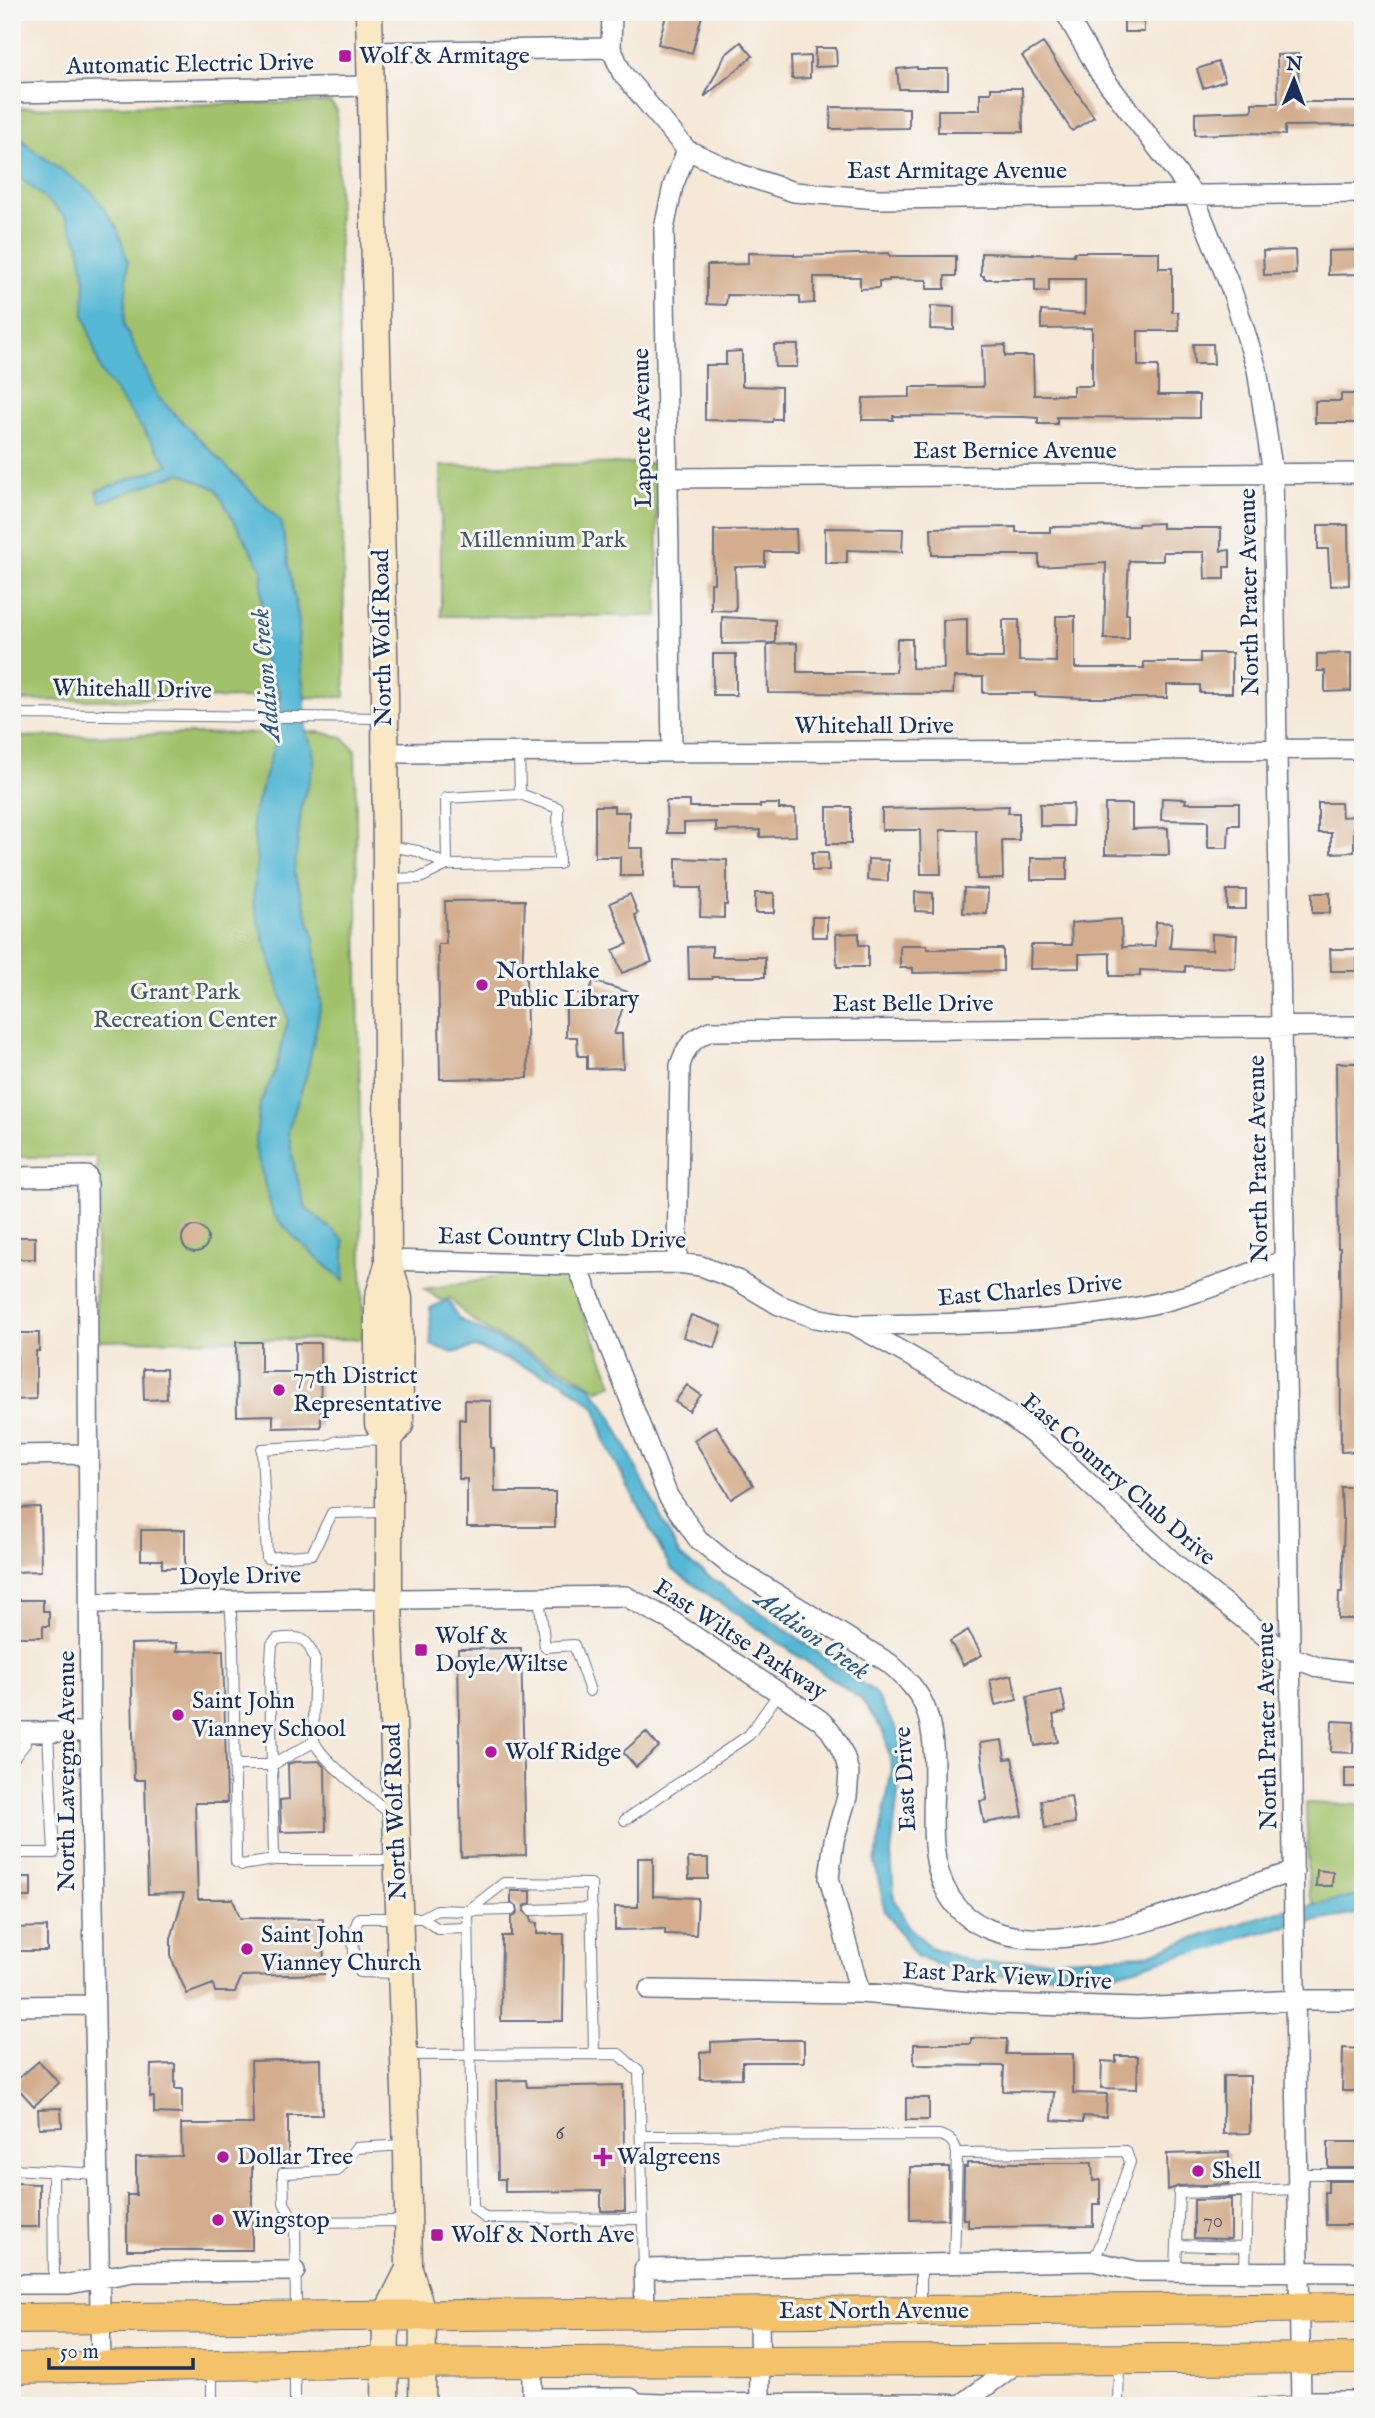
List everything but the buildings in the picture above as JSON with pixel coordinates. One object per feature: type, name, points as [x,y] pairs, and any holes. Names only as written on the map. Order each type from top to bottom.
[{"type":"main road","name":"North Wolf Road","points":[[369,12],[386,753],[388,1262],[399,1298],[400,1326],[400,1424],[389,1439],[390,1600],[398,1860],[410,1917],[401,1973],[409,2269],[423,2315],[422,2406]]},
{"type":"main road","name":"North Wolf Road","points":[[386,2315],[409,2269]]},
{"type":"main road","name":"East North Avenue","points":[[12,2319],[1363,2307]]},
{"type":"main road","points":[[385,2406],[386,2315]]},
{"type":"main road","name":"East North Avenue","points":[[12,2368],[385,2363],[1363,2358]]},
{"type":"street","name":"East Armitage Avenue","points":[[612,12],[611,48],[622,73],[687,150],[740,174],[794,192],[879,199],[1363,193]]},
{"type":"street","name":"North Prater Avenue","points":[[1065,12],[1100,73],[1193,194],[1232,291],[1257,369],[1273,474],[1301,2403]]},
{"type":"street","points":[[369,52],[611,48]]},
{"type":"street","name":"Automatic Electric Drive","points":[[12,93],[369,86]]},
{"type":"street","name":"Laporte Avenue","points":[[672,751],[664,229],[673,186],[687,150]]},
{"type":"street","name":"East Bernice Avenue","points":[[668,478],[1363,473]]},
{"type":"street","name":"Whitehall Drive","points":[[386,753],[1363,749]]},
{"type":"street","name":"East Belle Drive","points":[[677,1263],[680,1066],[684,1051],[695,1038],[709,1031],[1363,1026]]},
{"type":"street","name":"North Lavergne Avenue","points":[[12,1177],[87,1176],[93,2005],[101,2367]]},
{"type":"street","name":"East Charles Drive","points":[[855,1325],[1007,1322],[1063,1318],[1139,1307],[1194,1293],[1285,1260]]},
{"type":"street","name":"East Country Club Drive","points":[[388,1262],[576,1265],[677,1263],[701,1266],[737,1280],[779,1305],[815,1318],[855,1325],[970,1390],[1042,1441],[1174,1563],[1291,1657],[1320,1668],[1363,1672]]},
{"type":"street","name":"East Drive","points":[[576,1265],[668,1496],[698,1539],[731,1566],[889,1663],[910,1683],[921,1699],[927,1711],[932,1736],[934,1845],[937,1866],[942,1885],[961,1913],[989,1930],[1011,1936],[1074,1936],[1135,1924],[1294,1872]]},
{"type":"street","points":[[12,1455],[88,1454]]},
{"type":"street","name":"East Wiltse Parkway","points":[[390,1600],[625,1596],[670,1620],[820,1720],[831,1730],[845,1758],[849,1773],[847,1797],[834,1840],[829,1878],[860,1993]]},
{"type":"street","name":"Doyle Drive","points":[[90,1603],[390,1600]]},
{"type":"street","points":[[18,1732],[90,1732]]},
{"type":"street","name":"East Park View Drive","points":[[649,1990],[860,1993],[998,2004],[1138,2008],[1296,2000],[1363,2000]]},
{"type":"street","points":[[12,2006],[93,2005]]},
{"type":"street","name":"East North Avenue","points":[[644,2269],[1093,2261],[1135,2272],[1363,2272]]},
{"type":"street","points":[[644,2269],[645,2313]]},
{"type":"street","points":[[12,2284],[101,2280],[133,2272],[295,2272]]},
{"type":"street","points":[[760,2312],[760,2405]]},
{"type":"street","points":[[532,2363],[520,2403],[961,2406],[1021,2360]]},
{"type":"street","points":[[1301,2403],[1363,2401]]},
{"type":"lane","name":"Whitehall Drive","points":[[12,714],[384,718]]},
{"type":"lane","points":[[519,753],[520,794]]},
{"type":"lane","points":[[387,879],[420,878],[447,865],[559,864],[558,808],[520,794],[446,799],[447,865]]},
{"type":"lane","points":[[386,845],[418,851],[447,865]]},
{"type":"lane","points":[[389,1439],[337,1441],[329,1445],[262,1450],[267,1558],[312,1554],[332,1513],[389,1512]]},
{"type":"lane","points":[[539,1597],[545,1647],[574,1645],[590,1691]]},
{"type":"lane","points":[[230,1601],[236,1862],[242,1865],[274,1860],[398,1860]]},
{"type":"lane","points":[[274,1860],[270,1676],[272,1644],[278,1639],[303,1639],[312,1650],[315,1661],[314,1742],[330,1761],[369,1797],[396,1817]]},
{"type":"lane","points":[[625,1820],[749,1735],[779,1693]]},
{"type":"lane","points":[[12,1760],[24,1744],[18,1732]]},
{"type":"lane","points":[[12,1853],[54,1853],[48,1732]]},
{"type":"lane","points":[[235,1765],[272,1765],[314,1742]]},
{"type":"lane","points":[[468,1911],[504,1884],[591,1884],[594,2053]]},
{"type":"lane","points":[[531,1910],[592,1908]]},
{"type":"lane","points":[[401,1973],[360,1972],[355,1962],[354,1929],[359,1918],[410,1917],[437,1910],[511,1910]]},
{"type":"lane","points":[[468,1911],[473,2208],[485,2218],[643,2219]]},
{"type":"lane","points":[[410,1917],[438,1930],[468,1928]]},
{"type":"lane","points":[[404,2055],[619,2054],[639,2072],[644,2269]]},
{"type":"lane","points":[[641,2136],[947,2137],[954,2143],[957,2153],[954,2263]]},
{"type":"lane","points":[[296,2316],[295,2222],[284,2203],[283,2173],[337,2171],[356,2148],[407,2145]]},
{"type":"lane","points":[[957,2153],[1126,2151],[1130,2162],[1093,2261]]},
{"type":"lane","points":[[12,2169],[98,2174]]},
{"type":"lane","points":[[53,2172],[54,2284]]},
{"type":"lane","points":[[1176,2270],[1179,2193],[1247,2191],[1363,2174]]},
{"type":"lane","points":[[1245,2272],[1247,2191]]},
{"type":"lane","points":[[295,2222],[408,2221]]},
{"type":"lane","points":[[1177,2245],[1245,2247]]},
{"type":"lane","points":[[921,2264],[921,2310]]},
{"type":"lane","points":[[1118,2406],[1119,2359]]},
{"type":"lane","points":[[295,2364],[295,2406]]},
{"type":"lane","points":[[212,2365],[212,2406]]},
{"type":"lane","points":[[1208,2406],[1301,2403]]},
{"type":"green space","points":[[330,102],[337,110],[345,697],[12,701],[12,108]]},
{"type":"green space","name":"Millennium Park","points":[[657,463],[658,616],[441,616],[441,466]]},
{"type":"green space","name":"Grant Park Recreation Center","points":[[320,732],[341,737],[355,749],[363,1339],[95,1341],[97,1157],[12,1157],[12,737]]},
{"type":"green space","points":[[503,1275],[566,1275],[571,1284],[613,1384],[598,1390],[499,1337],[463,1313],[450,1298],[441,1300],[424,1289]]},
{"type":"green space","points":[[1306,1803],[1363,1805],[1363,1898],[1315,1904],[1309,1895]]},
{"type":"water","points":[[12,124],[28,146],[93,193],[117,228],[128,262],[124,325],[158,397],[281,522],[299,621],[298,648],[305,699],[306,735],[313,747],[314,764],[302,804],[294,872],[313,933],[321,1004],[307,1073],[288,1131],[306,1208],[344,1240],[344,1281],[295,1238],[273,1214],[255,1148],[260,1103],[275,1072],[288,1020],[253,902],[257,861],[252,819],[276,739],[280,692],[267,672],[261,644],[262,570],[216,489],[180,473],[101,502],[96,491],[169,465],[101,372],[84,314],[85,280],[79,244],[65,216],[12,170]]},
{"type":"water","points":[[448,1300],[459,1319],[590,1386],[608,1410],[680,1556],[873,1691],[900,1735],[901,1766],[891,1854],[894,1898],[908,1926],[930,1947],[977,1963],[1144,1955],[1275,1912],[1363,1895],[1363,1913],[1277,1928],[1114,1974],[967,1976],[916,1956],[885,1911],[875,1863],[892,1769],[885,1734],[861,1699],[671,1569],[605,1442],[596,1408],[563,1382],[475,1347],[453,1353],[431,1345],[430,1308]]},
{"type":"waterway","name":"Addison Creek","points":[[1191,1952],[1234,1939]]},
{"type":"place","name":"Wolf & Armitage","points":[[345,56]]},
{"type":"place","name":"Northlake Public Library","points":[[482,985]]},
{"type":"place","name":"77th District Representative","points":[[279,1390]]},
{"type":"place","name":"Wolf & Doyle/Wiltse","points":[[421,1650]]},
{"type":"place","name":"Saint John Vianney School","points":[[178,1715]]},
{"type":"place","name":"Wolf Ridge","points":[[491,1752]]},
{"type":"place","name":"Saint John Vianney Church","points":[[247,1949]]},
{"type":"place","name":"Dollar Tree","points":[[223,2157]]},
{"type":"place","name":"Walgreens","points":[[603,2157]]},
{"type":"place","name":"Shell","points":[[1198,2171]]},
{"type":"place","name":"Wingstop","points":[[218,2220]]},
{"type":"place","name":"Wolf & North Ave","points":[[437,2235]]}]
